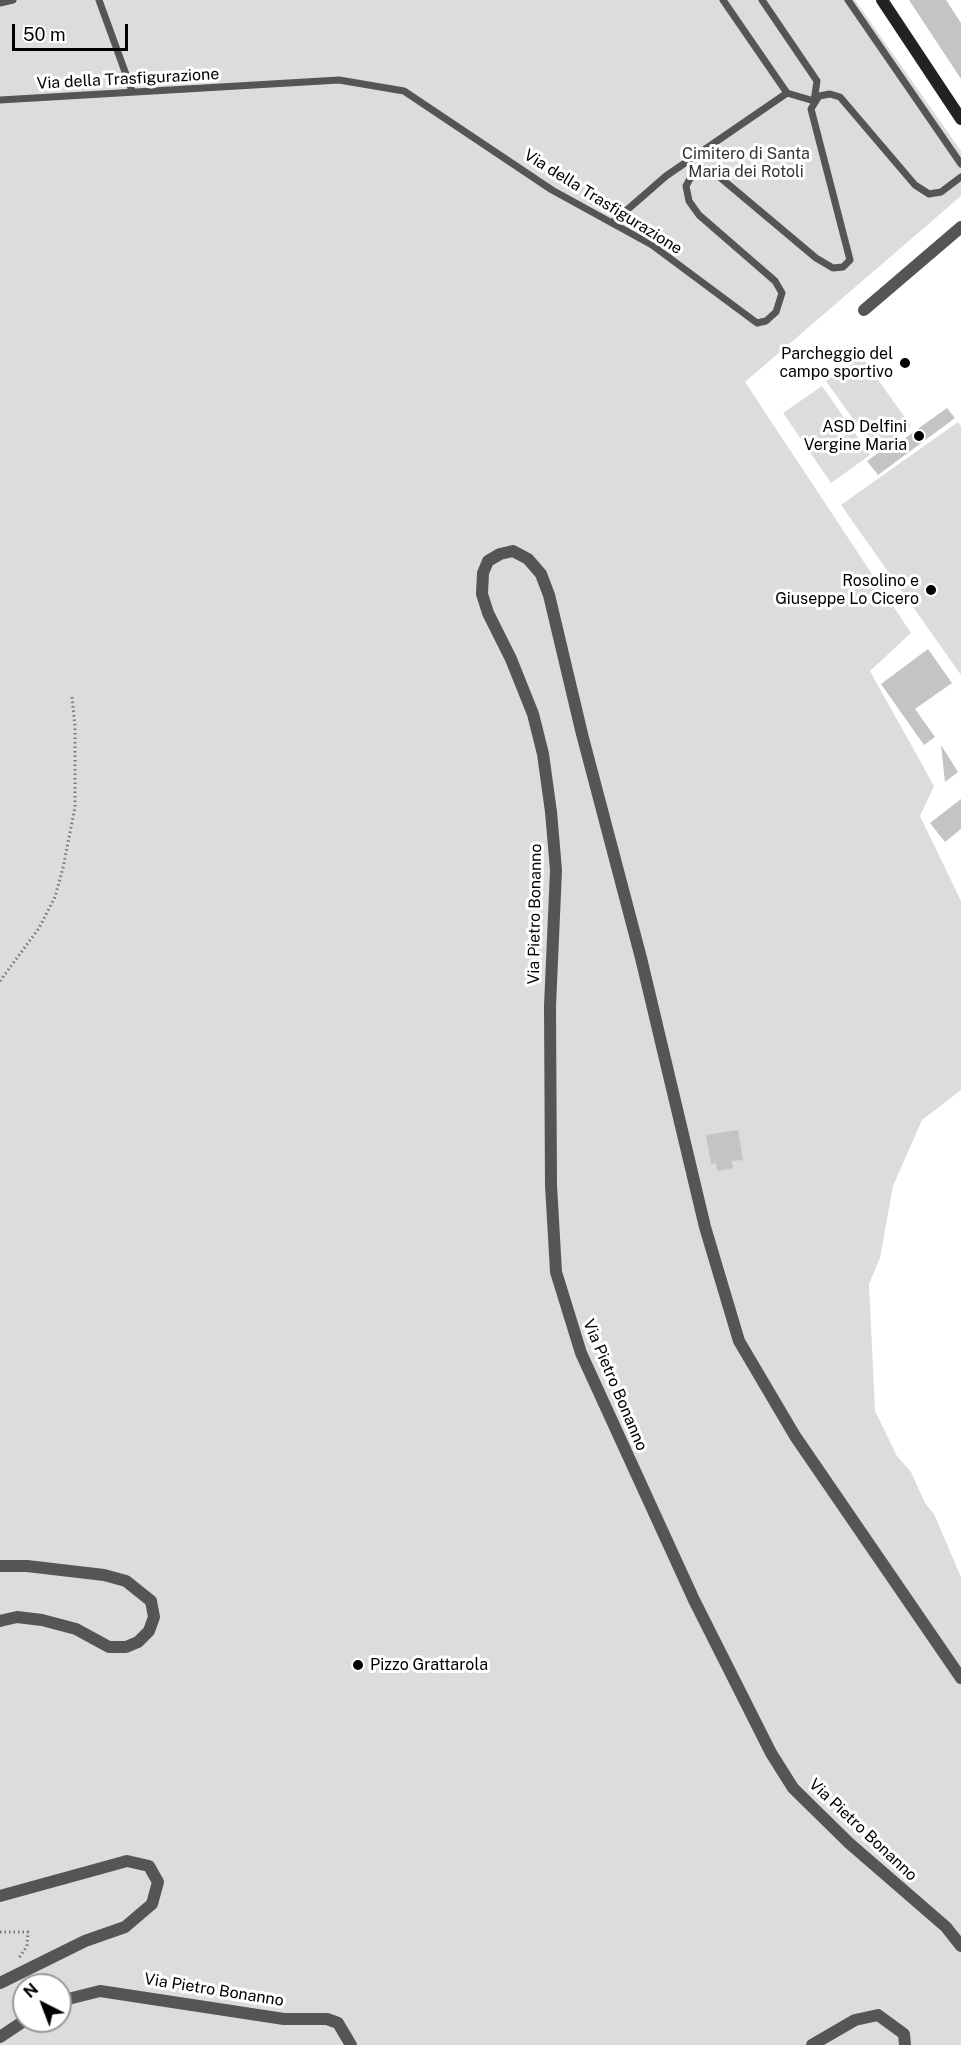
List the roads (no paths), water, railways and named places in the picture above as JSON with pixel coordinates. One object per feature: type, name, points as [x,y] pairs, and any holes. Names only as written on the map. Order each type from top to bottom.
[{"type":"main road","points":[[882,0],[961,119]]},
{"type":"street","points":[[864,310],[961,227]]},
{"type":"street","name":"Via Pietro Bonanno","points":[[961,1678],[795,1437],[739,1341],[705,1227],[641,958],[582,734],[549,595],[541,574],[528,559],[513,551],[500,554],[488,561],[483,573],[482,594],[488,613],[512,658],[533,714],[543,754],[551,812],[556,870],[550,1006],[551,1185],[556,1272],[577,1344],[694,1600],[771,1753],[793,1788],[849,1843],[946,1927],[961,1946]]},
{"type":"street","points":[[0,1566],[27,1566],[104,1575],[126,1581],[152,1600],[154,1617],[149,1631],[138,1642],[126,1647],[109,1647],[76,1629],[42,1620],[16,1617],[0,1621]]},
{"type":"street","points":[[0,1896],[127,1861],[149,1866],[158,1882],[152,1904],[125,1927],[85,1941],[0,1983]]},
{"type":"street","name":"Via Pietro Bonanno","points":[[72,1998],[100,1990],[284,2019],[327,2019],[338,2023],[351,2045]]},
{"type":"street","points":[[812,2045],[855,2020],[878,2015],[904,2034],[905,2045]]},
{"type":"lane","points":[[0,3],[14,0]]},
{"type":"lane","points":[[99,0],[132,91]]},
{"type":"lane","points":[[723,0],[786,93],[814,101]]},
{"type":"lane","points":[[762,0],[817,81],[814,101]]},
{"type":"lane","points":[[848,0],[961,164]]},
{"type":"lane","name":"Via della Trasfigurazione","points":[[0,100],[339,80],[405,91],[552,190],[652,245],[757,323],[766,321],[781,302],[782,293],[775,281],[699,215],[689,201],[686,186],[692,175],[701,169],[710,169],[816,258],[833,268],[843,267],[850,260],[811,110],[814,101]]},
{"type":"lane","points":[[612,223],[666,176],[786,93]]},
{"type":"lane","points":[[814,101],[819,96],[830,94],[840,98],[915,185],[929,194],[941,192],[961,177]]},
{"type":"place","name":"Parcheggio del campo sportivo","points":[[905,363]]},
{"type":"place","name":"ASD Delfini Vergine Maria","points":[[919,436]]},
{"type":"place","name":"Rosolino e Giuseppe Lo Cicero","points":[[931,590]]},
{"type":"place","name":"Pizzo Grattarola","points":[[358,1665]]},
{"type":"park label","name":"Cimitero di Santa Maria dei Rotoli","points":[[746,163]]}]
